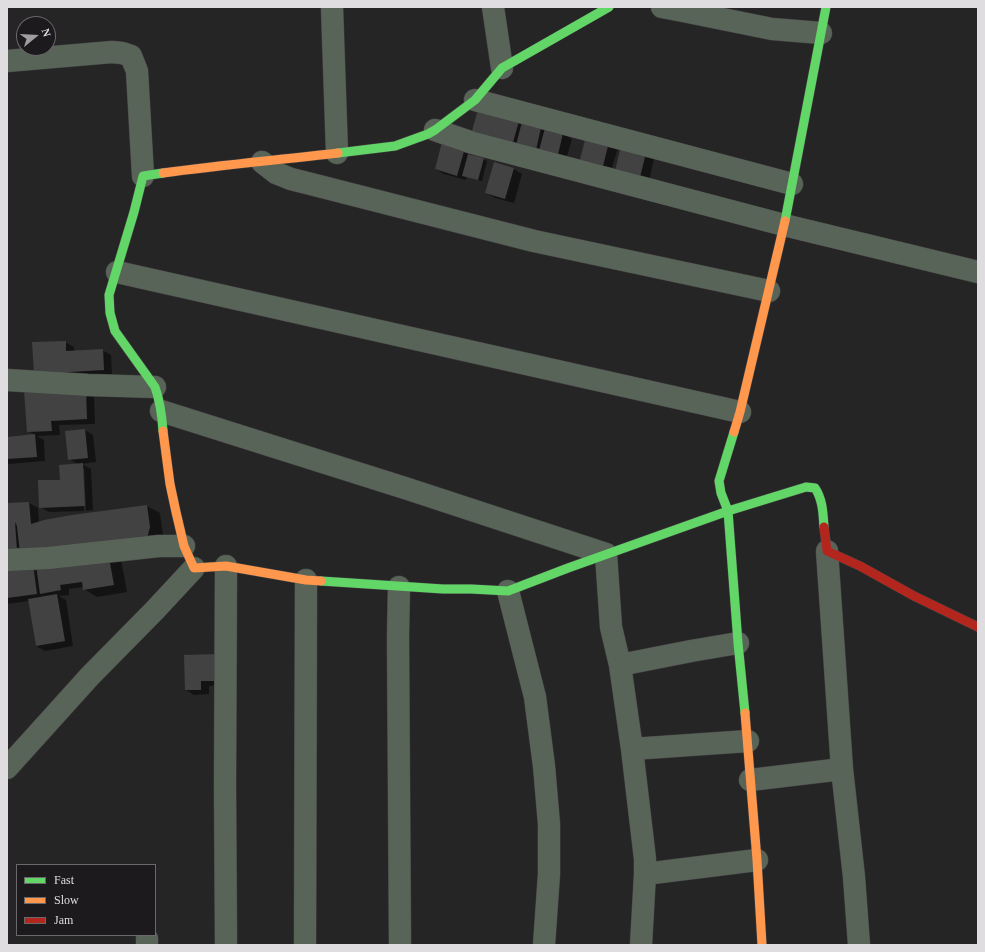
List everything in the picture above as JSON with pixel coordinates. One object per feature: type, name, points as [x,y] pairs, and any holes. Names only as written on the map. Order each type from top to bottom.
[{"type":"street","points":[[332,7],[336,153]]},
{"type":"street","points":[[493,7],[502,68]]},
{"type":"street","points":[[143,176],[208,167],[395,146],[436,130],[475,100],[502,68],[609,7]]},
{"type":"street","points":[[662,7],[772,30],[821,33]]},
{"type":"street","points":[[762,945],[748,741],[738,643],[728,511],[720,489],[720,481],[740,412],[784,225],[826,7]]},
{"type":"street","points":[[7,61],[112,52],[131,56],[137,71],[143,176],[134,212],[109,295],[108,306],[115,331],[157,392],[161,411],[170,484],[184,546],[194,568]]},
{"type":"street","points":[[475,100],[792,184]]},
{"type":"street","points":[[436,130],[473,144],[784,225],[978,272]]},
{"type":"street","points":[[262,162],[276,173],[291,179],[534,241],[768,291]]},
{"type":"street","points":[[116,272],[740,412]]},
{"type":"street","points":[[7,380],[155,387]]},
{"type":"street","points":[[161,411],[408,489],[606,554]]},
{"type":"street","points":[[7,768],[90,676],[194,568],[226,566],[306,580],[399,587],[508,591],[606,554],[728,511],[806,487],[815,488],[820,494],[827,551],[842,769],[854,877],[859,945]]},
{"type":"street","points":[[7,560],[48,558],[159,546],[184,546]]},
{"type":"street","points":[[827,551],[860,566],[914,596],[978,627]]},
{"type":"street","points":[[606,554],[611,627],[620,665],[645,859],[641,945]]},
{"type":"street","points":[[226,566],[224,786],[226,945]]},
{"type":"street","points":[[305,945],[306,580]]},
{"type":"street","points":[[399,587],[400,945]]},
{"type":"street","points":[[508,591],[535,697],[544,766],[549,824],[547,909],[544,945]]},
{"type":"street","points":[[620,665],[738,643]]},
{"type":"street","points":[[632,749],[748,741]]},
{"type":"street","points":[[750,780],[842,769]]},
{"type":"street","points":[[645,874],[757,860]]},
{"type":"building","points":[[478,109],[519,121],[512,146],[471,135]]},
{"type":"building","points":[[523,118],[542,123],[536,150],[516,145]]},
{"type":"building","points":[[545,128],[563,133],[557,159],[538,154]]},
{"type":"building","points":[[586,136],[609,142],[602,170],[579,163]]},
{"type":"building","points":[[442,142],[465,148],[457,176],[435,169]]},
{"type":"building","points":[[621,146],[646,153],[639,181],[614,175]]},
{"type":"building","points":[[468,154],[484,158],[478,180],[462,176]]},
{"type":"building","points":[[494,162],[514,168],[505,199],[485,193]]},
{"type":"building","points":[[66,341],[66,351],[103,349],[104,370],[34,374],[32,342]]},
{"type":"building","points":[[24,390],[86,390],[87,419],[51,421],[52,431],[27,432]]},
{"type":"building","points":[[85,429],[88,458],[68,460],[65,431]]},
{"type":"building","points":[[35,434],[37,457],[7,459],[7,437]]},
{"type":"building","points":[[83,463],[85,506],[39,508],[38,480],[60,480],[59,465]]},
{"type":"building","points":[[29,502],[31,524],[72,515],[147,505],[150,527],[145,546],[108,552],[114,585],[83,590],[82,582],[60,585],[61,590],[40,594],[36,565],[20,553],[17,526],[15,522],[17,551],[7,551],[7,503]]},
{"type":"building","points":[[33,564],[37,594],[7,598],[7,566]]},
{"type":"building","points":[[57,594],[65,641],[36,646],[28,599]]},
{"type":"building","points":[[218,654],[218,681],[201,681],[201,690],[185,690],[184,655]]},
{"type":"traffic: fast","points":[[338,153],[395,146],[428,134],[475,100],[502,68],[609,7]]},
{"type":"traffic: fast","points":[[785,221],[826,7]]},
{"type":"traffic: fast","points":[[163,173],[143,176],[134,212],[109,295],[110,313],[115,331],[155,387],[163,431]]},
{"type":"traffic: fast","points":[[734,432],[719,481],[721,493],[728,511],[745,713]]},
{"type":"traffic: fast","points":[[321,581],[443,589],[508,591],[728,511],[806,487],[815,488],[820,497],[824,527]]},
{"type":"traffic: slow","points":[[163,173],[338,153]]},
{"type":"traffic: slow","points":[[734,432],[785,221]]},
{"type":"traffic: slow","points":[[163,431],[170,484],[176,512],[184,546],[194,568],[226,566],[306,580],[321,581]]},
{"type":"traffic: slow","points":[[745,713],[757,860],[762,945]]},
{"type":"traffic: jam","points":[[824,527],[827,551],[860,566],[914,596],[978,627]]}]
